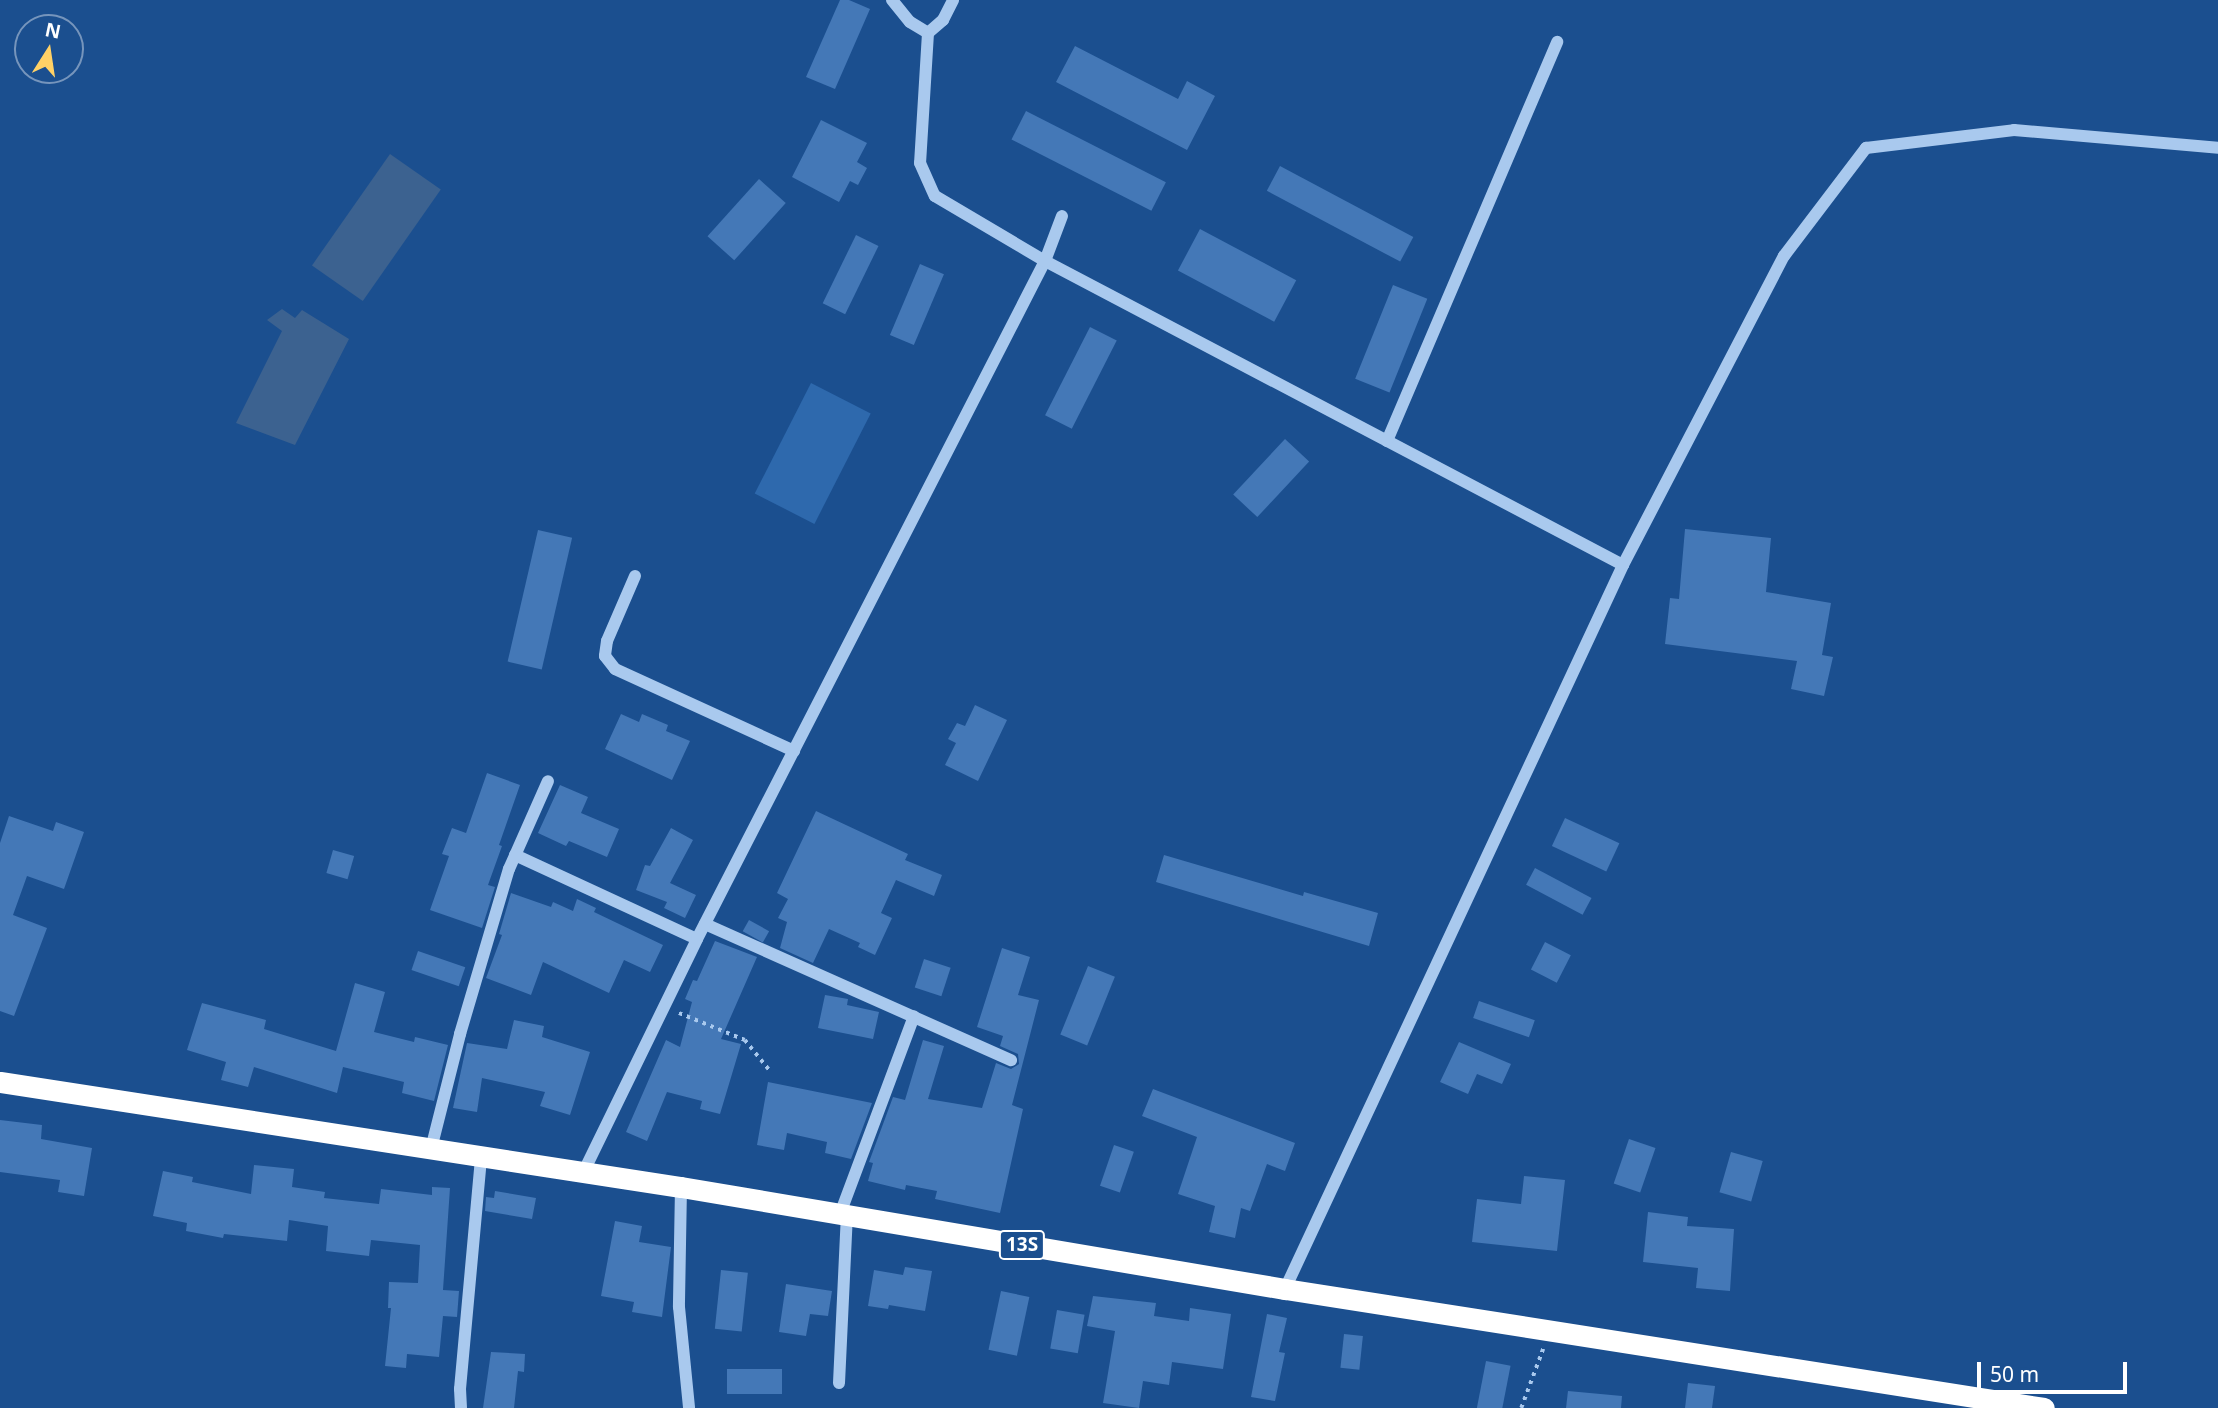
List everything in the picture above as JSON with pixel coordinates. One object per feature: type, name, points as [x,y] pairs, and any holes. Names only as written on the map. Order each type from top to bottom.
[{"type":"highway","name":"13S","points":[[0,1082],[681,1187],[1285,1289],[2044,1408]]},
{"type":"street","points":[[892,0],[910,22],[928,33]]},
{"type":"street","points":[[953,0],[943,20],[928,33],[920,163],[936,196],[1045,261],[1623,565]]},
{"type":"street","points":[[1387,441],[1557,42]]},
{"type":"street","points":[[1285,1289],[1623,565],[1784,256],[1866,148],[2014,130],[2218,148]]},
{"type":"street","points":[[583,1173],[705,924],[1045,261],[1062,216]]},
{"type":"street","points":[[635,576],[607,641],[604,656],[615,669],[794,751]]},
{"type":"street","points":[[431,1149],[460,1034],[515,855],[548,781]]},
{"type":"street","points":[[515,855],[698,939]]},
{"type":"street","points":[[705,924],[1011,1060]]},
{"type":"street","points":[[839,1383],[843,1214],[914,1016]]},
{"type":"street","points":[[461,1408],[460,1389],[481,1157]]},
{"type":"street","points":[[681,1187],[679,1307],[689,1408]]},
{"type":"path","points":[[664,1007],[745,1040],[770,1071]]},
{"type":"path","points":[[1521,1408],[1550,1331]]},
{"type":"shaded area","points":[[390,154],[441,190],[363,301],[312,265]]},
{"type":"shaded area","points":[[282,309],[295,318],[302,310],[349,339],[295,445],[236,423],[282,331],[267,320]]},
{"type":"shaded area","points":[[811,383],[871,413],[814,524],[755,493]]},
{"type":"building","points":[[840,0],[849,0],[870,9],[835,89],[806,77]]},
{"type":"building","points":[[1075,46],[1178,99],[1187,81],[1215,96],[1187,150],[1056,82]]},
{"type":"building","points":[[1026,111],[1166,182],[1151,211],[1011,140]]},
{"type":"building","points":[[821,120],[867,143],[857,162],[867,168],[858,185],[850,181],[839,202],[792,177]]},
{"type":"building","points":[[1280,166],[1413,237],[1400,262],[1267,191]]},
{"type":"building","points":[[759,179],[786,203],[734,260],[707,236]]},
{"type":"building","points":[[1200,229],[1296,280],[1274,322],[1178,270]]},
{"type":"building","points":[[856,235],[878,246],[845,314],[823,303]]},
{"type":"building","points":[[920,264],[944,274],[914,345],[890,335]]},
{"type":"building","points":[[1393,285],[1427,299],[1389,393],[1355,379]]},
{"type":"building","points":[[1090,327],[1117,341],[1072,429],[1045,415]]},
{"type":"building","points":[[1285,439],[1309,462],[1257,517],[1233,495]]},
{"type":"building","points":[[1685,529],[1771,538],[1766,592],[1831,603],[1822,655],[1833,657],[1824,696],[1791,689],[1797,661],[1665,644],[1670,598],[1679,599]]},
{"type":"building","points":[[538,530],[572,538],[542,669],[508,662]]},
{"type":"building","points":[[975,705],[1007,720],[978,781],[945,765],[956,743],[948,739],[957,723],[965,726]]},
{"type":"building","points":[[621,714],[639,722],[642,714],[668,725],[666,731],[690,741],[672,780],[605,749]]},
{"type":"building","points":[[487,773],[520,785],[488,885],[495,887],[482,928],[430,910],[449,856],[442,854],[452,828],[466,833]]},
{"type":"building","points":[[560,785],[588,797],[581,813],[619,829],[607,857],[569,841],[566,846],[538,833]]},
{"type":"building","points":[[816,811],[908,854],[905,860],[942,875],[934,896],[896,880],[881,913],[892,918],[875,955],[858,947],[860,943],[829,929],[813,963],[780,948],[787,922],[778,918],[788,899],[777,893]]},
{"type":"building","points":[[9,816],[53,831],[56,822],[84,832],[64,889],[27,876],[13,915],[47,928],[14,1016],[0,1011],[0,843]]},
{"type":"building","points":[[1565,818],[1619,843],[1606,871],[1552,846]]},
{"type":"building","points":[[671,828],[693,840],[670,883],[696,895],[685,918],[664,908],[667,902],[636,890],[645,865],[650,866]]},
{"type":"building","points":[[333,850],[354,856],[348,879],[326,873]]},
{"type":"building","points":[[1164,855],[1303,896],[1304,892],[1378,913],[1369,946],[1156,882]]},
{"type":"building","points":[[1535,868],[1592,898],[1583,915],[1526,885]]},
{"type":"building","points":[[511,893],[551,907],[553,902],[573,911],[577,899],[596,908],[594,912],[663,945],[650,972],[624,960],[609,993],[543,962],[531,995],[486,978],[502,935],[499,934]]},
{"type":"building","points":[[749,920],[769,931],[763,943],[743,931]]},
{"type":"building","points":[[715,941],[757,957],[721,1039],[741,1044],[720,1114],[700,1109],[702,1101],[667,1092],[647,1141],[626,1132],[666,1040],[680,1047],[692,1002],[685,999],[693,980],[697,981]]},
{"type":"building","points":[[1545,942],[1571,955],[1557,983],[1531,970]]},
{"type":"building","points":[[1002,948],[1030,957],[1018,995],[1039,1000],[1012,1105],[1023,1109],[1000,1213],[935,1199],[937,1191],[906,1185],[905,1190],[868,1181],[873,1163],[869,1162],[893,1097],[905,1100],[923,1040],[944,1046],[928,1099],[982,1108],[996,1063],[1011,1069],[1019,1064],[1018,1054],[1000,1046],[1003,1036],[977,1027]]},
{"type":"building","points":[[418,951],[465,967],[459,986],[411,970]]},
{"type":"building","points":[[924,959],[951,968],[941,996],[915,988]]},
{"type":"building","points":[[1088,966],[1115,977],[1087,1045],[1060,1035]]},
{"type":"building","points":[[355,983],[385,992],[374,1032],[414,1042],[415,1037],[448,1045],[434,1101],[402,1093],[404,1082],[343,1067],[337,1093],[254,1067],[248,1087],[221,1080],[226,1062],[187,1050],[202,1003],[266,1020],[264,1029],[336,1051]]},
{"type":"building","points":[[825,995],[848,999],[847,1005],[879,1012],[873,1039],[818,1028]]},
{"type":"building","points":[[1479,1001],[1535,1020],[1529,1037],[1473,1018]]},
{"type":"building","points":[[514,1020],[544,1026],[542,1037],[590,1052],[570,1115],[540,1106],[545,1092],[482,1078],[477,1112],[453,1108],[467,1043],[507,1049]]},
{"type":"building","points":[[1459,1042],[1511,1064],[1502,1084],[1477,1074],[1468,1094],[1440,1082]]},
{"type":"building","points":[[768,1082],[872,1103],[851,1159],[825,1153],[827,1142],[787,1133],[784,1150],[757,1145]]},
{"type":"building","points":[[1153,1089],[1295,1143],[1285,1171],[1267,1164],[1250,1211],[1241,1208],[1235,1238],[1209,1232],[1215,1206],[1178,1194],[1197,1137],[1142,1116]]},
{"type":"building","points":[[0,1120],[42,1125],[41,1139],[92,1148],[84,1196],[58,1192],[60,1180],[0,1172]]},
{"type":"building","points":[[1629,1139],[1655,1148],[1640,1193],[1614,1183]]},
{"type":"building","points":[[1114,1145],[1134,1152],[1120,1192],[1100,1186]]},
{"type":"building","points":[[1731,1152],[1763,1161],[1751,1201],[1719,1192]]},
{"type":"building","points":[[254,1165],[294,1169],[292,1187],[325,1192],[324,1198],[379,1204],[381,1189],[432,1195],[432,1187],[450,1188],[443,1290],[459,1291],[457,1317],[443,1316],[439,1357],[407,1354],[406,1368],[385,1366],[391,1308],[388,1308],[389,1282],[418,1283],[420,1245],[371,1240],[369,1256],[326,1251],[328,1226],[289,1220],[287,1241],[224,1234],[223,1238],[186,1231],[187,1223],[153,1216],[163,1171],[193,1177],[192,1182],[251,1194]]},
{"type":"building","points":[[1524,1176],[1565,1180],[1557,1251],[1472,1242],[1477,1199],[1521,1204]]},
{"type":"building","points":[[495,1191],[536,1198],[532,1219],[485,1211],[486,1197],[494,1198]]},
{"type":"building","points":[[1648,1212],[1688,1217],[1687,1226],[1734,1229],[1730,1291],[1696,1288],[1698,1268],[1643,1262]]},
{"type":"building","points":[[615,1221],[642,1226],[639,1242],[671,1247],[662,1317],[632,1312],[634,1302],[601,1296]]},
{"type":"building","points":[[905,1267],[932,1271],[925,1311],[889,1305],[888,1309],[868,1306],[874,1270],[903,1275]]},
{"type":"building","points":[[721,1270],[748,1273],[742,1331],[715,1329]]},
{"type":"building","points":[[786,1284],[832,1291],[828,1316],[810,1314],[806,1336],[779,1332]]},
{"type":"building","points":[[1001,1291],[1029,1297],[1017,1356],[989,1350]]},
{"type":"building","points":[[1093,1296],[1156,1303],[1154,1316],[1189,1321],[1190,1308],[1231,1314],[1223,1369],[1172,1362],[1169,1385],[1143,1381],[1139,1408],[1103,1403],[1115,1331],[1087,1326]]},
{"type":"building","points":[[1057,1310],[1085,1315],[1078,1353],[1050,1348]]},
{"type":"building","points":[[1267,1314],[1287,1318],[1279,1352],[1285,1353],[1275,1401],[1251,1397]]},
{"type":"building","points":[[1344,1334],[1363,1336],[1359,1370],[1340,1368]]},
{"type":"building","points":[[491,1352],[525,1354],[524,1372],[518,1371],[514,1408],[483,1408]]},
{"type":"building","points":[[1486,1361],[1511,1366],[1502,1408],[1477,1408]]},
{"type":"building","points":[[727,1369],[782,1369],[782,1394],[727,1394]]},
{"type":"building","points":[[1688,1383],[1715,1386],[1712,1408],[1685,1408]]},
{"type":"building","points":[[1568,1391],[1622,1396],[1621,1408],[1566,1408]]}]
